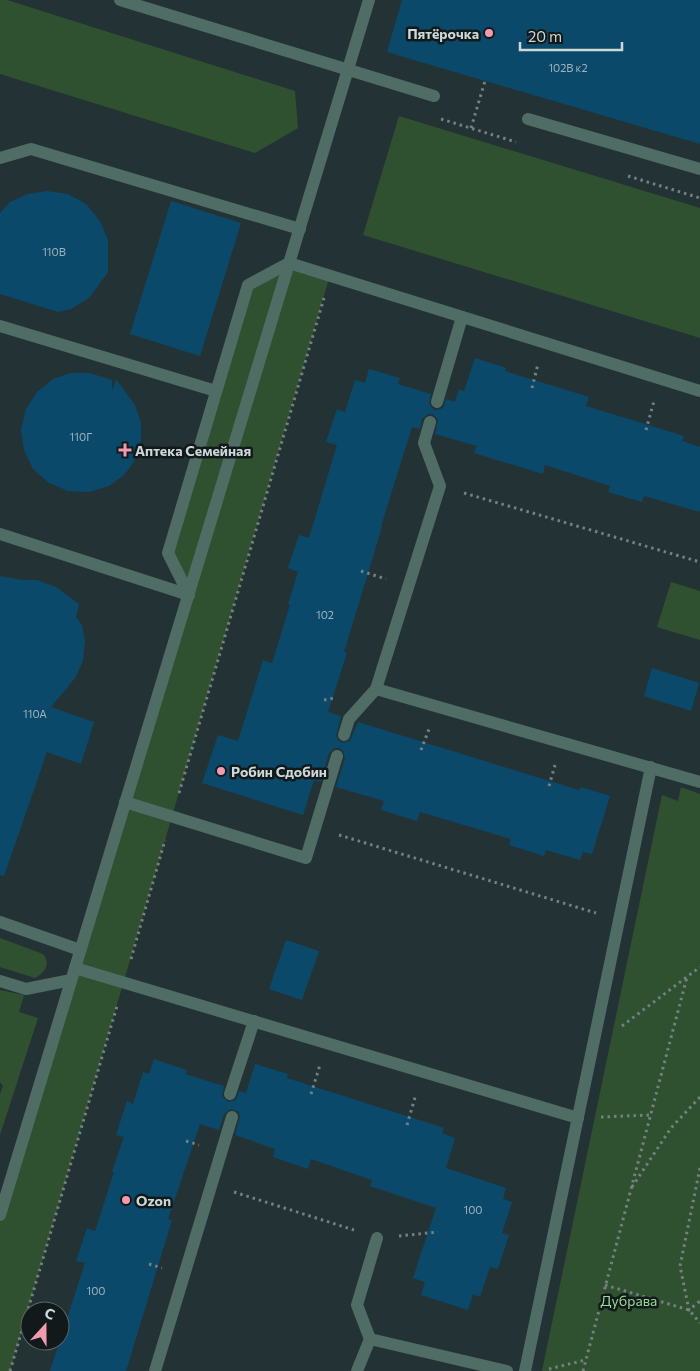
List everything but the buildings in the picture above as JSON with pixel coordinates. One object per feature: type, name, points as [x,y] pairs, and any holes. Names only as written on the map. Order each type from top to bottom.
[{"type":"street","points":[[120,0],[434,96]]},
{"type":"street","points":[[0,1215],[369,0]]},
{"type":"street","points":[[528,119],[700,169]]},
{"type":"street","points":[[0,158],[31,149],[300,229]]},
{"type":"street","points":[[189,595],[168,553],[216,391],[248,285],[289,263],[700,391]]},
{"type":"street","points":[[437,402],[462,317]]},
{"type":"street","points":[[0,326],[216,391]]},
{"type":"street","points":[[344,735],[348,719],[376,689],[440,486],[424,443],[430,422]]},
{"type":"street","points":[[0,534],[189,595]]},
{"type":"street","points":[[376,689],[700,782]]},
{"type":"street","points":[[125,802],[306,858],[337,756]]},
{"type":"street","points":[[525,1371],[651,767]]},
{"type":"street","points":[[0,922],[80,950]]},
{"type":"street","points":[[75,968],[578,1118]]},
{"type":"street","points":[[0,981],[26,989],[71,980]]},
{"type":"street","points":[[230,1094],[254,1021]]},
{"type":"street","points":[[155,1371],[232,1118]]},
{"type":"street","points":[[357,1371],[370,1340],[357,1305],[377,1238]]},
{"type":"street","points":[[370,1340],[507,1371]]},
{"type":"path","points":[[471,128],[485,81]]},
{"type":"path","points":[[440,486],[700,562]]},
{"type":"path","points":[[314,828],[619,920]]},
{"type":"path","points":[[592,1050],[700,967]]},
{"type":"path","points":[[583,1371],[687,977]]},
{"type":"path","points":[[407,1125],[423,1072]]},
{"type":"path","points":[[631,1189],[671,1128],[700,1097]]},
{"type":"path","points":[[578,1118],[650,1115]]},
{"type":"path","points":[[700,1168],[680,1266],[689,1310],[700,1323]]},
{"type":"path","points":[[212,1185],[377,1238],[438,1232]]},
{"type":"path","points":[[606,1285],[689,1310]]},
{"type":"path","points":[[689,1310],[700,1301]]},
{"type":"path","points":[[542,1371],[585,1360]]},
{"type":"green space","points":[[0,0],[7,0],[295,91],[298,128],[255,153],[0,74]]},
{"type":"green space","points":[[399,116],[700,208],[700,338],[363,235]]},
{"type":"green space","points":[[289,263],[330,275],[30,1301],[20,1301],[20,1337],[10,1371],[0,1371],[0,1215],[189,595],[168,553],[248,285]]},
{"type":"green space","points":[[671,582],[700,591],[700,640],[657,627]]},
{"type":"green space","name":"Дубрава","points":[[681,787],[700,794],[700,1371],[542,1371],[662,795],[678,801]]},
{"type":"green space","points":[[0,938],[43,954],[47,961],[46,968],[35,978],[0,967]]},
{"type":"green space","points":[[0,990],[24,995],[19,1012],[38,1018],[0,1135],[0,1094],[3,1086],[0,1082]]},
{"type":"place","name":"Пятёрочка","points":[[489,33]]},
{"type":"place","name":"Аптека Семейная","points":[[125,450]]},
{"type":"place","name":"Робин Сдобин","points":[[221,771]]},
{"type":"place","name":"Ozon","points":[[126,1200]]}]
